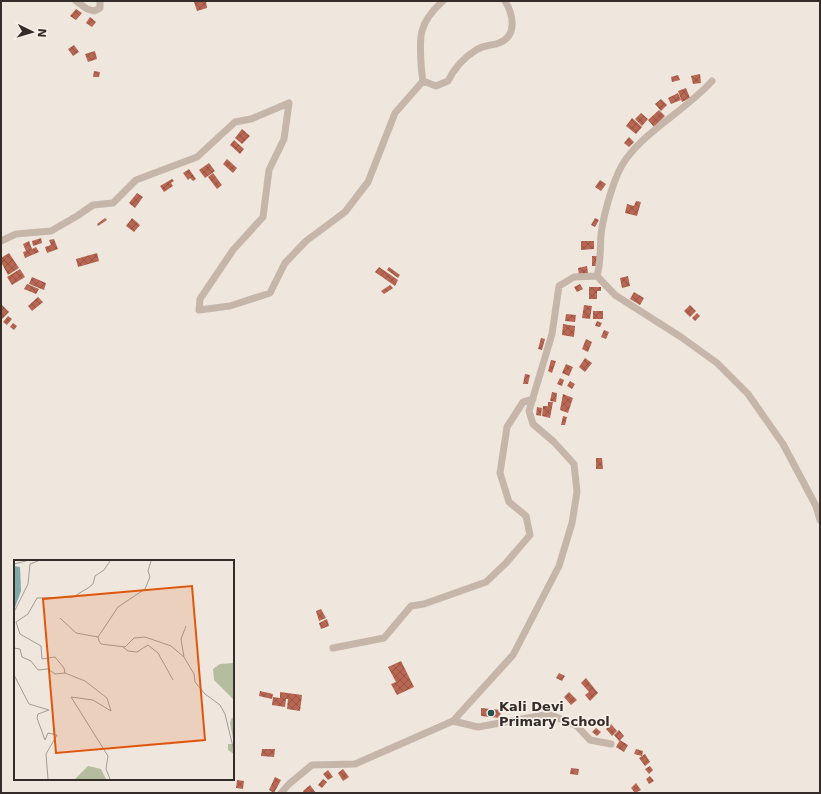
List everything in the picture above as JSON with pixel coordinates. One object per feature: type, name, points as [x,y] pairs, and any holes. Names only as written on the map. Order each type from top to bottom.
[{"type":"street","points":[[76,1],[87,9],[94,11],[100,8],[100,1]]},
{"type":"street","points":[[423,81],[421,67],[421,32],[431,12],[443,1]]},
{"type":"street","points":[[423,81],[436,86],[448,81],[454,69],[463,59],[477,49],[489,44],[500,43],[509,35],[513,23],[513,17],[505,1]]},
{"type":"street","points":[[1,241],[16,234],[51,231],[78,216],[93,205],[113,203],[136,180],[197,157],[235,122],[251,119],[289,103],[284,139],[269,170],[263,217],[234,250],[200,299],[199,310],[230,306],[270,293],[285,263],[306,241],[345,212],[368,182],[395,112],[423,81]]},
{"type":"street","points":[[597,276],[600,266],[602,233],[606,214],[618,175],[625,159],[640,144],[698,96],[712,81]]},
{"type":"street","points":[[281,793],[289,784],[312,765],[355,764],[453,721],[513,655],[559,566],[572,523],[577,492],[574,464],[554,442],[533,424],[529,411],[552,334],[559,286],[574,277],[597,276],[615,295],[681,337],[717,363],[748,394],[783,444],[816,506],[820,520]]},
{"type":"street","points":[[333,648],[384,638],[411,606],[424,604],[486,582],[506,563],[530,535],[526,516],[509,502],[500,473],[507,427],[523,402],[533,399]]},
{"type":"street","points":[[453,721],[478,727],[549,714],[577,726],[590,740],[611,744]]},
{"type":"building","points":[[206,1],[207,8],[197,11],[194,2]]},
{"type":"building","points":[[76,9],[82,13],[76,20],[70,16]]},
{"type":"building","points":[[90,17],[96,22],[92,27],[86,23]]},
{"type":"building","points":[[74,45],[79,52],[73,56],[68,49]]},
{"type":"building","points":[[95,51],[97,59],[88,62],[85,54]]},
{"type":"building","points":[[94,71],[100,72],[99,77],[93,77]]},
{"type":"building","points":[[700,74],[701,83],[693,84],[691,76]]},
{"type":"building","points":[[678,75],[680,80],[672,82],[671,77]]},
{"type":"building","points":[[686,88],[690,98],[682,102],[678,91]]},
{"type":"building","points":[[678,93],[681,100],[671,104],[668,98]]},
{"type":"building","points":[[661,99],[667,105],[661,111],[655,104]]},
{"type":"building","points":[[659,110],[665,116],[654,127],[648,120]]},
{"type":"building","points":[[641,113],[648,119],[642,126],[635,119]]},
{"type":"building","points":[[632,118],[642,127],[636,134],[626,126]]},
{"type":"building","points":[[242,129],[250,136],[242,144],[235,138]]},
{"type":"building","points":[[629,137],[634,142],[629,147],[624,143]]},
{"type":"building","points":[[234,140],[244,149],[240,154],[230,145]]},
{"type":"building","points":[[227,159],[237,168],[233,173],[223,164]]},
{"type":"building","points":[[209,163],[215,171],[205,178],[199,170]]},
{"type":"building","points":[[189,169],[196,179],[193,181],[190,178],[188,180],[183,173]]},
{"type":"building","points":[[213,173],[222,185],[217,189],[208,177]]},
{"type":"building","points":[[172,179],[174,181],[171,183],[173,186],[164,192],[160,186]]},
{"type":"building","points":[[600,180],[606,184],[601,191],[595,187]]},
{"type":"building","points":[[137,193],[143,197],[135,208],[129,203]]},
{"type":"building","points":[[636,201],[641,202],[637,216],[625,213],[627,204],[634,206]]},
{"type":"building","points":[[105,218],[107,220],[98,226],[97,224]]},
{"type":"building","points":[[132,218],[140,225],[134,232],[126,226]]},
{"type":"building","points":[[595,218],[599,220],[595,227],[591,225]]},
{"type":"building","points":[[41,238],[42,243],[33,246],[32,241]]},
{"type":"building","points":[[54,239],[58,249],[47,253],[45,247],[51,245],[49,240]]},
{"type":"building","points":[[29,241],[32,249],[36,247],[39,252],[25,258],[23,252],[26,251],[23,244]]},
{"type":"building","points":[[581,241],[594,241],[594,249],[581,250]]},
{"type":"building","points":[[9,253],[19,268],[8,275],[1,262],[1,258]]},
{"type":"building","points":[[97,253],[99,261],[78,267],[76,259]]},
{"type":"building","points":[[592,256],[598,256],[598,266],[592,266]]},
{"type":"building","points":[[587,266],[588,273],[579,275],[578,268]]},
{"type":"building","points":[[379,267],[398,280],[395,286],[375,272]]},
{"type":"building","points":[[389,267],[400,275],[398,278],[387,270]]},
{"type":"building","points":[[20,269],[25,277],[12,285],[7,277]]},
{"type":"building","points":[[628,276],[630,286],[622,288],[620,278]]},
{"type":"building","points":[[32,277],[46,283],[44,290],[29,284]]},
{"type":"building","points":[[27,284],[39,289],[36,294],[24,289]]},
{"type":"building","points":[[580,284],[583,289],[577,292],[574,287]]},
{"type":"building","points":[[390,285],[393,288],[384,294],[381,291]]},
{"type":"building","points":[[589,287],[601,287],[601,291],[597,291],[597,299],[589,299]]},
{"type":"building","points":[[634,292],[644,298],[640,305],[630,299]]},
{"type":"building","points":[[38,297],[43,302],[32,311],[28,306]]},
{"type":"building","points":[[1,304],[9,312],[1,320]]},
{"type":"building","points":[[584,305],[592,306],[590,319],[582,318]]},
{"type":"building","points":[[690,305],[696,311],[690,317],[684,311]]},
{"type":"building","points":[[593,311],[603,311],[603,319],[593,319]]},
{"type":"building","points":[[697,313],[700,316],[695,321],[692,318]]},
{"type":"building","points":[[566,314],[576,315],[575,322],[565,321]]},
{"type":"building","points":[[8,316],[12,319],[7,325],[3,322]]},
{"type":"building","points":[[597,321],[602,323],[600,327],[595,326]]},
{"type":"building","points":[[13,323],[17,326],[14,330],[10,327]]},
{"type":"building","points":[[563,324],[575,326],[574,337],[562,335]]},
{"type":"building","points":[[604,330],[609,332],[606,339],[601,337]]},
{"type":"building","points":[[541,338],[545,339],[542,350],[538,349]]},
{"type":"building","points":[[586,339],[592,342],[588,352],[582,349]]},
{"type":"building","points":[[585,358],[592,363],[585,372],[579,367]]},
{"type":"building","points":[[551,360],[556,361],[552,373],[548,371]]},
{"type":"building","points":[[566,364],[573,367],[569,376],[562,373]]},
{"type":"building","points":[[525,374],[530,375],[528,384],[523,384]]},
{"type":"building","points":[[560,378],[564,380],[562,386],[557,384]]},
{"type":"building","points":[[570,381],[575,384],[572,389],[567,386]]},
{"type":"building","points":[[552,392],[557,393],[556,402],[550,401]]},
{"type":"building","points":[[563,394],[573,398],[568,413],[560,410]]},
{"type":"building","points":[[548,402],[553,402],[550,418],[542,416],[543,406],[548,406]]},
{"type":"building","points":[[537,407],[542,408],[541,416],[536,415]]},
{"type":"building","points":[[563,416],[567,417],[565,425],[561,425]]},
{"type":"building","points":[[596,458],[602,458],[603,469],[596,469]]},
{"type":"building","points":[[321,609],[326,618],[319,621],[316,611]]},
{"type":"building","points":[[327,619],[329,626],[321,629],[319,623]]},
{"type":"building","points":[[401,661],[414,687],[397,695],[391,684],[396,682],[388,667]]},
{"type":"building","points":[[559,673],[565,676],[562,681],[556,678]]},
{"type":"building","points":[[586,678],[598,693],[590,701],[585,695],[589,692],[581,683]]},
{"type":"building","points":[[260,691],[273,694],[272,699],[259,696]]},
{"type":"building","points":[[280,692],[302,695],[300,711],[287,709],[288,699],[286,699],[285,707],[272,705],[273,697],[280,698]]},
{"type":"building","points":[[569,692],[577,700],[571,705],[564,697]]},
{"type":"building","name":"Kali Devi Primary School","points":[[481,708],[501,710],[500,718],[481,716]]},
{"type":"building","points":[[611,724],[617,731],[612,736],[606,729]]},
{"type":"building","points":[[596,728],[601,732],[597,736],[592,732]]},
{"type":"building","points":[[619,730],[624,736],[619,741],[614,735]]},
{"type":"building","points":[[620,740],[628,745],[624,752],[616,747]]},
{"type":"building","points":[[262,749],[275,749],[274,757],[261,756]]},
{"type":"building","points":[[636,749],[643,751],[642,756],[634,754]]},
{"type":"building","points":[[645,754],[650,762],[645,766],[639,758]]},
{"type":"building","points":[[650,766],[653,770],[649,774],[645,769]]},
{"type":"building","points":[[571,768],[579,769],[578,775],[570,774]]},
{"type":"building","points":[[343,769],[349,777],[343,781],[338,773]]},
{"type":"building","points":[[328,770],[333,777],[328,780],[323,774]]},
{"type":"building","points":[[650,776],[654,781],[649,784],[646,779]]},
{"type":"building","points":[[275,777],[281,780],[274,793],[269,790]]},
{"type":"building","points":[[323,779],[327,782],[322,788],[318,785]]},
{"type":"building","points":[[237,780],[244,781],[243,789],[236,788]]},
{"type":"building","points":[[636,783],[641,790],[635,793],[631,788]]},
{"type":"building","points":[[310,785],[316,793],[304,793],[303,791]]},
{"type":"place","name":"Kali Devi Primary School","points":[[491,713]]}]
